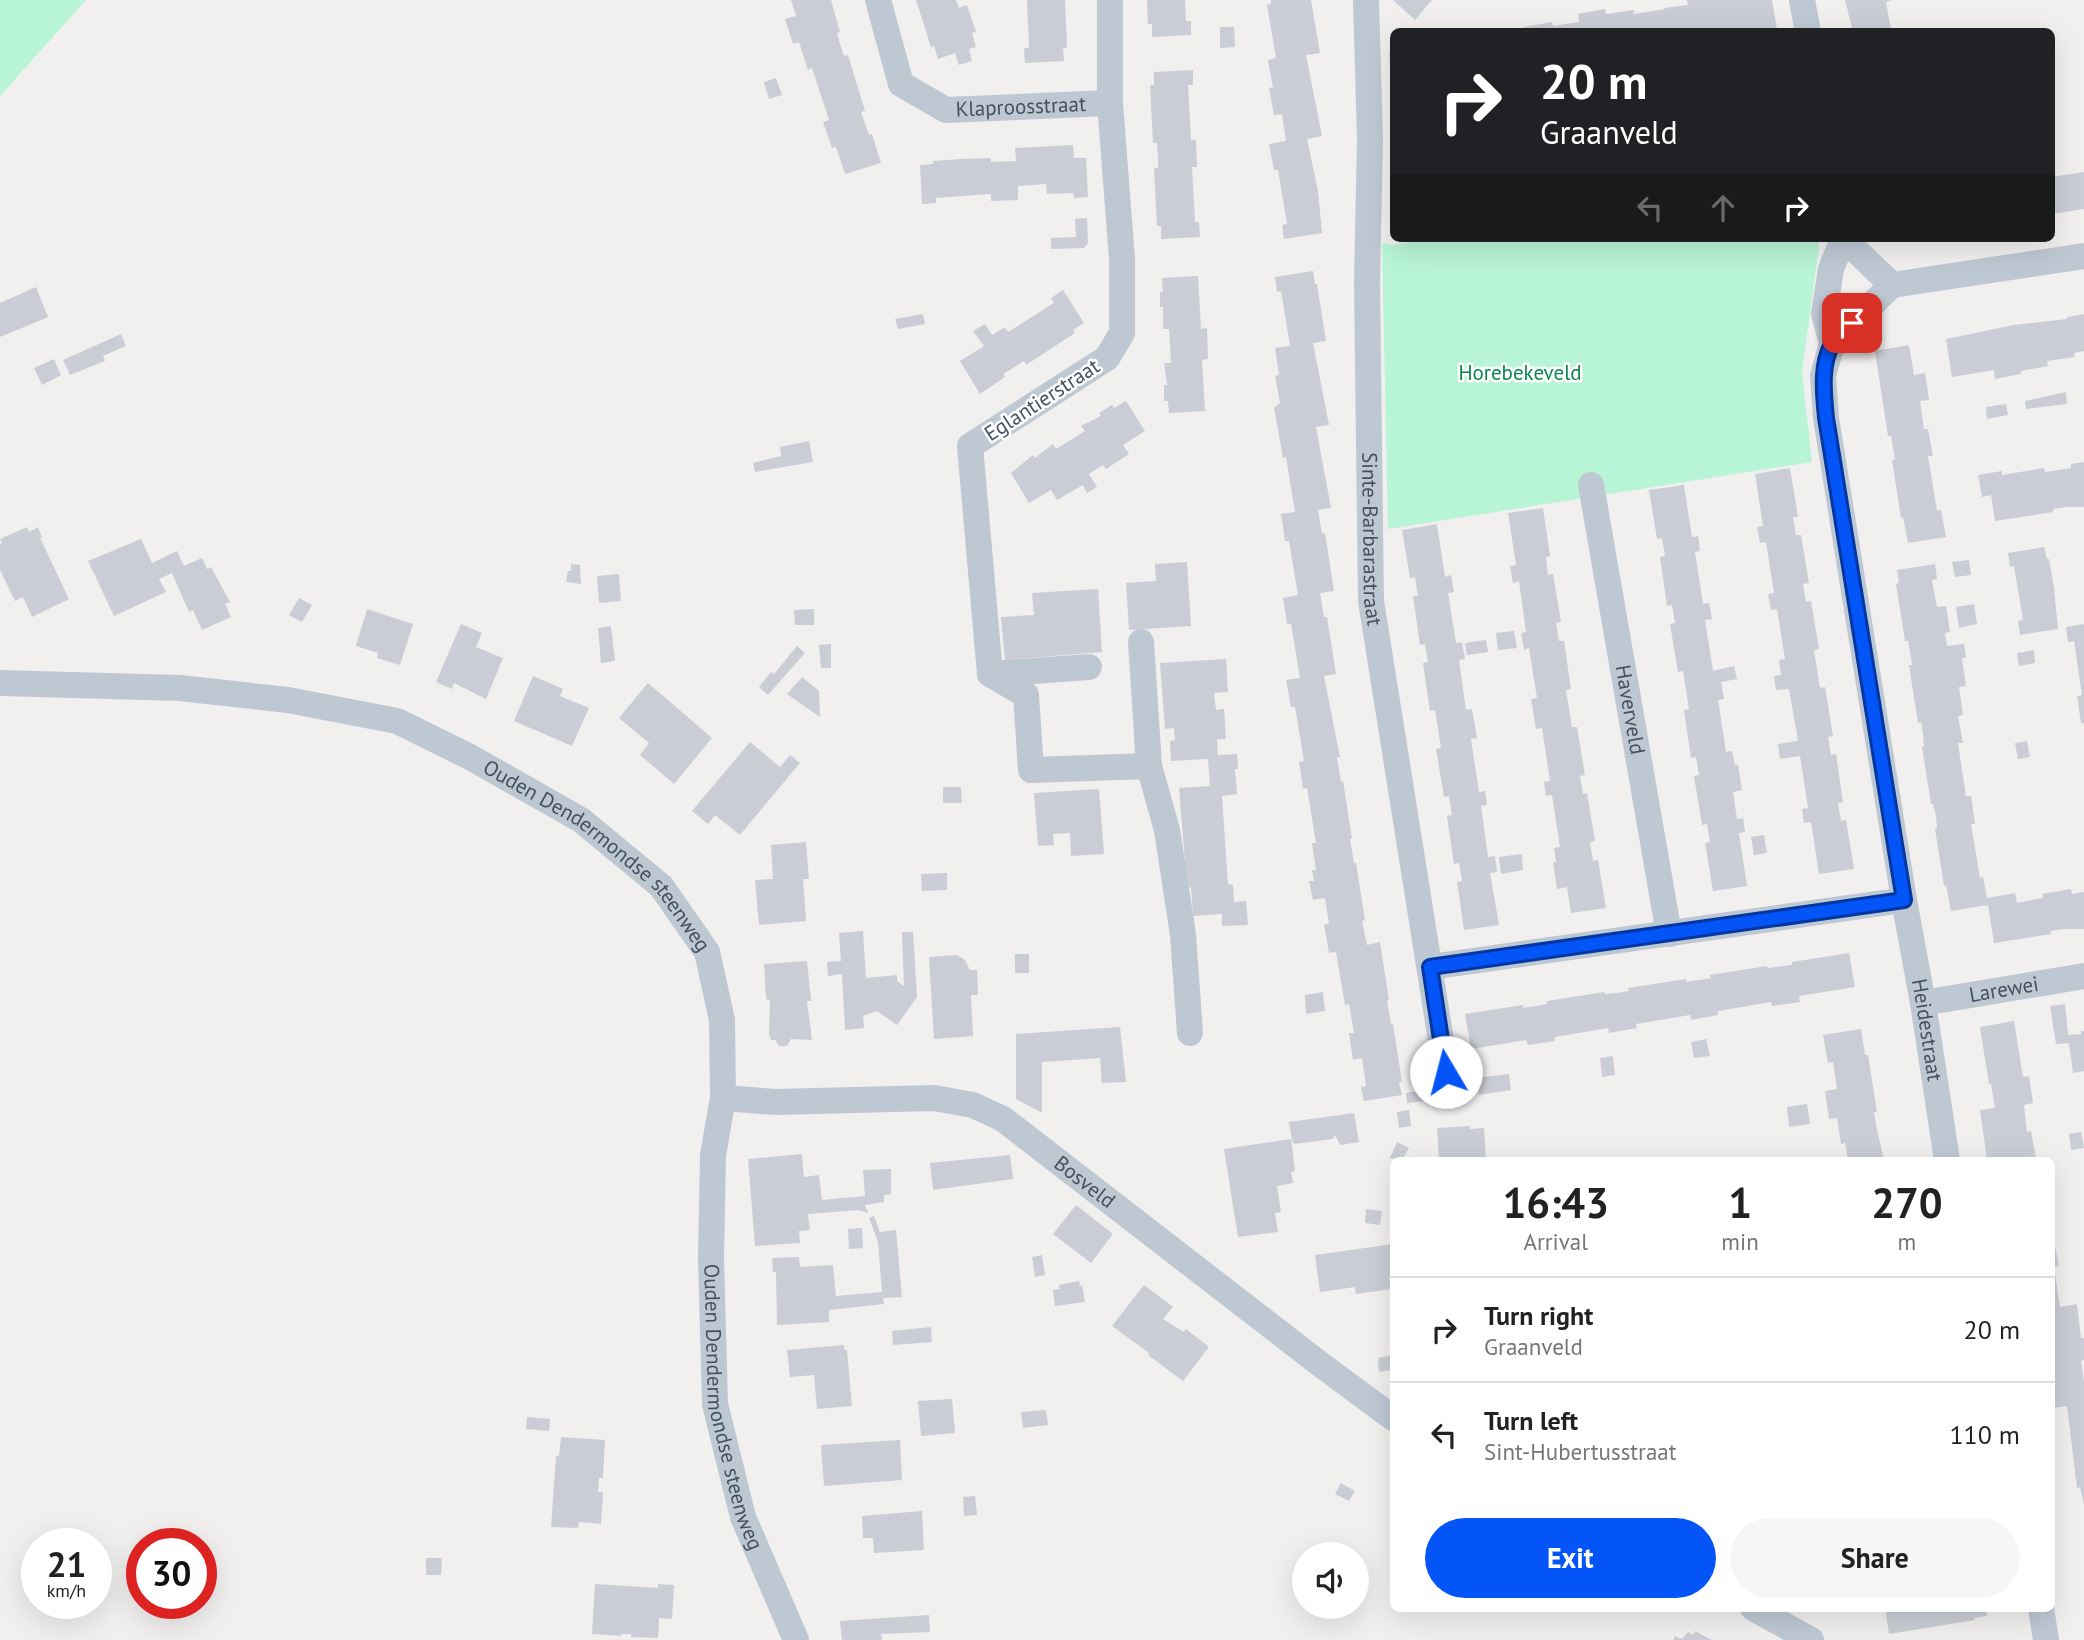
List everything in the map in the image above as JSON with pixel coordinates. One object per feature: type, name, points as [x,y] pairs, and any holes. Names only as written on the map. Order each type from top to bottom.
[{"type":"street","name":"Klaproosstraat","points":[[878,0],[901,84],[946,110],[1110,103]]},
{"type":"street","name":"Eglantierstraat","points":[[990,674],[970,446],[1107,359],[1122,333],[1122,259],[1110,103],[1110,0]]},
{"type":"street","name":"Sinte-Barbarastraat","points":[[1366,0],[1381,137],[1367,308],[1371,601],[1446,1072]]},
{"type":"street","points":[[1802,0],[1807,28]]},
{"type":"street","points":[[1842,242],[1831,269],[1824,314],[1832,343],[1892,285],[2084,256]]},
{"type":"street","points":[[1846,242],[1892,285]]},
{"type":"street","name":"Heidestraat","points":[[1832,343],[1823,376],[1826,418],[1947,1157]]},
{"type":"street","name":"Haverveld","points":[[1591,485],[1668,934]]},
{"type":"street","points":[[1141,642],[1149,766],[1167,830],[1181,922],[1190,1033]]},
{"type":"street","points":[[990,674],[1089,667]]},
{"type":"street","points":[[990,674],[1026,695],[1031,770],[1149,766]]},
{"type":"street","name":"Ouden Dendermondse steenweg","points":[[0,683],[180,688],[288,700],[397,721],[470,757],[580,820],[661,886],[707,952],[722,1020],[723,1098],[713,1168],[711,1258],[715,1404],[743,1517],[796,1640]]},
{"type":"street","points":[[1430,967],[1904,900]]},
{"type":"street","name":"Larewei","points":[[1923,1003],[2084,976]]},
{"type":"street","name":"Bosveld","points":[[723,1098],[776,1102],[934,1098],[973,1105],[1003,1119],[1390,1416]]},
{"type":"street","points":[[1760,1612],[1811,1640]]},
{"type":"street","points":[[2042,1612],[2046,1640]]},
{"type":"green space","points":[[0,0],[86,0],[0,96]]},
{"type":"green space","name":"Horebekeveld","points":[[1411,242],[1818,242],[1802,372],[1812,462],[1388,529],[1382,243],[1391,245]]},
{"type":"building","points":[[791,0],[831,0],[840,32],[837,33],[840,44],[844,56],[848,55],[865,111],[861,112],[869,135],[872,134],[881,163],[845,174],[836,147],[832,148],[823,122],[829,120],[812,68],[808,70],[799,42],[793,44],[785,19],[796,16]]},
{"type":"building","points":[[916,0],[956,0],[959,8],[967,5],[976,32],[972,33],[976,47],[969,49],[972,61],[959,65],[955,53],[938,59],[934,46],[931,47]]},
{"type":"building","points":[[1027,0],[1065,0],[1067,48],[1063,48],[1064,61],[1025,63],[1024,48],[1029,48]]},
{"type":"building","points":[[1147,0],[1185,0],[1186,21],[1191,21],[1191,35],[1152,37],[1152,24],[1148,24]]},
{"type":"building","points":[[1271,0],[1311,0],[1320,53],[1306,55],[1322,136],[1307,139],[1318,191],[1322,233],[1284,239],[1282,225],[1287,224],[1278,170],[1274,170],[1269,144],[1286,141],[1282,114],[1274,115],[1269,88],[1273,87],[1268,60],[1276,58],[1267,5],[1271,4]]},
{"type":"building","points":[[1393,0],[1432,0],[1415,20]]},
{"type":"building","points":[[1687,0],[1772,0],[1777,28],[1524,27],[1552,22],[1553,26],[1579,22],[1578,14],[1605,9],[1606,14],[1634,10],[1634,14],[1688,5]]},
{"type":"building","points":[[1845,0],[1892,0],[1886,2],[1891,28],[1852,28]]},
{"type":"building","points":[[1220,27],[1234,27],[1235,47],[1220,48]]},
{"type":"building","points":[[1193,70],[1193,85],[1188,85],[1191,140],[1196,140],[1197,167],[1192,167],[1195,222],[1199,222],[1200,237],[1161,239],[1161,226],[1157,226],[1154,168],[1158,168],[1158,155],[1157,143],[1153,143],[1150,85],[1154,85],[1154,72]]},
{"type":"building","points":[[776,78],[782,95],[769,99],[764,82]]},
{"type":"building","points":[[1073,145],[1074,158],[1086,158],[1088,197],[1074,198],[1073,193],[1047,194],[1046,184],[1018,186],[1018,200],[991,201],[991,194],[936,198],[936,203],[922,204],[920,165],[961,159],[1016,161],[1015,148]]},
{"type":"building","points":[[2084,172],[2084,209],[2055,213],[2055,176]]},
{"type":"building","points":[[1087,218],[1088,243],[1084,248],[1051,249],[1051,238],[1076,237],[1075,219]]},
{"type":"building","points":[[1313,271],[1326,341],[1313,343],[1329,425],[1316,427],[1331,508],[1318,510],[1322,534],[1325,533],[1334,591],[1320,593],[1324,617],[1327,617],[1336,674],[1324,676],[1340,757],[1337,757],[1365,920],[1362,921],[1367,945],[1380,942],[1389,1000],[1387,1001],[1402,1082],[1399,1082],[1402,1095],[1364,1101],[1361,1087],[1366,1086],[1362,1058],[1353,1060],[1349,1033],[1354,1033],[1349,1004],[1345,1005],[1336,952],[1329,953],[1324,924],[1329,924],[1325,898],[1313,900],[1309,881],[1314,881],[1312,870],[1316,870],[1312,843],[1316,843],[1307,788],[1303,789],[1299,762],[1304,761],[1295,707],[1291,707],[1286,680],[1300,678],[1291,624],[1287,624],[1283,598],[1298,595],[1289,541],[1285,541],[1281,514],[1295,512],[1274,408],[1280,403],[1275,376],[1279,375],[1275,348],[1290,346],[1281,291],[1277,292],[1275,277]]},
{"type":"building","points":[[1198,276],[1201,329],[1207,328],[1208,359],[1202,360],[1205,411],[1169,413],[1168,401],[1164,401],[1164,385],[1167,385],[1164,363],[1171,363],[1169,329],[1163,329],[1163,307],[1160,307],[1162,278]]},
{"type":"building","points":[[36,287],[48,317],[0,337],[0,303]]},
{"type":"building","points":[[1063,290],[1084,323],[1073,330],[1075,333],[1026,365],[1024,361],[1003,374],[1005,377],[980,394],[960,361],[984,346],[973,331],[985,324],[992,335],[1005,327],[1008,332],[1054,303],[1051,298]]},
{"type":"building","points":[[923,314],[925,324],[898,329],[895,319]]},
{"type":"building","points":[[2084,314],[2084,351],[2074,353],[2075,357],[2047,361],[2048,366],[1995,379],[1994,370],[1952,377],[1946,339]]},
{"type":"building","points":[[121,334],[126,346],[103,356],[105,361],[70,375],[63,360]]},
{"type":"building","points":[[1909,345],[1914,375],[1925,373],[1929,400],[1920,401],[1924,429],[1928,429],[1933,456],[1928,456],[1937,511],[1941,510],[1946,537],[1908,543],[1903,517],[1901,518],[1892,460],[1895,460],[1891,436],[1888,436],[1875,351]]},
{"type":"building","points":[[54,359],[61,375],[42,385],[34,368]]},
{"type":"building","points":[[2066,392],[2067,404],[2026,409],[2025,401]]},
{"type":"building","points":[[1126,401],[1145,431],[1123,445],[1129,454],[1106,469],[1103,465],[1089,474],[1097,487],[1087,493],[1083,485],[1057,500],[1051,490],[1029,503],[1011,473],[1033,455],[1035,458],[1053,444],[1056,449],[1085,431],[1081,426],[1101,416],[1099,413]]},
{"type":"building","points":[[2006,404],[2008,415],[1987,419],[1986,407]]},
{"type":"building","points":[[809,441],[813,462],[755,472],[753,463],[781,456],[780,447]]},
{"type":"building","points":[[2084,462],[2084,507],[2065,507],[2053,509],[2053,512],[1995,521],[1991,495],[1982,497],[1978,475],[2002,471],[2002,475],[2044,468],[2045,472],[2071,468],[2071,464]]},
{"type":"building","points":[[1790,468],[1798,517],[1793,517],[1796,535],[1801,535],[1809,583],[1803,584],[1806,602],[1811,601],[1819,649],[1814,650],[1820,688],[1825,687],[1833,736],[1828,737],[1831,755],[1836,754],[1843,802],[1838,803],[1841,821],[1846,820],[1854,869],[1819,874],[1811,822],[1804,823],[1802,809],[1808,808],[1800,756],[1780,759],[1778,744],[1798,741],[1789,689],[1776,690],[1774,676],[1781,675],[1779,660],[1785,659],[1777,609],[1771,610],[1768,594],[1774,593],[1766,542],[1760,543],[1757,527],[1763,526],[1755,474]]},
{"type":"building","points":[[1684,485],[1692,537],[1698,536],[1700,551],[1695,552],[1703,604],[1709,603],[1712,619],[1705,620],[1713,671],[1734,666],[1737,679],[1721,682],[1724,699],[1718,700],[1726,752],[1732,751],[1735,765],[1738,765],[1742,790],[1733,792],[1737,819],[1743,818],[1745,832],[1739,833],[1747,886],[1713,891],[1705,843],[1710,842],[1707,824],[1702,825],[1694,776],[1699,775],[1696,757],[1691,758],[1684,710],[1689,709],[1683,671],[1678,672],[1670,624],[1675,623],[1672,605],[1667,606],[1660,557],[1665,556],[1662,538],[1657,539],[1649,490]]},
{"type":"building","points":[[1543,508],[1550,556],[1546,557],[1548,575],[1553,574],[1561,622],[1556,623],[1559,641],[1564,641],[1571,689],[1566,690],[1572,727],[1577,727],[1585,775],[1580,776],[1583,794],[1587,793],[1595,841],[1590,842],[1593,861],[1598,860],[1606,908],[1571,913],[1567,887],[1557,889],[1554,848],[1560,847],[1552,795],[1546,796],[1544,782],[1550,781],[1542,728],[1536,729],[1531,699],[1537,698],[1529,648],[1524,650],[1521,633],[1526,632],[1519,581],[1513,583],[1510,566],[1516,565],[1508,513]]},
{"type":"building","points":[[1437,524],[1445,577],[1451,575],[1454,592],[1448,593],[1456,643],[1462,642],[1465,659],[1459,660],[1466,710],[1472,709],[1477,738],[1471,739],[1479,792],[1485,791],[1487,805],[1481,806],[1488,857],[1495,856],[1497,872],[1490,873],[1499,925],[1464,930],[1457,882],[1462,881],[1459,863],[1454,864],[1447,816],[1452,815],[1449,796],[1444,797],[1436,749],[1441,748],[1435,710],[1430,711],[1423,663],[1428,662],[1425,644],[1420,645],[1413,596],[1418,596],[1415,577],[1410,578],[1402,530]]},
{"type":"building","points":[[27,527],[29,532],[38,527],[42,537],[40,538],[69,599],[32,617],[23,597],[15,601],[0,570],[0,539]]},
{"type":"building","points":[[141,539],[152,563],[177,551],[184,566],[202,558],[207,569],[211,567],[230,602],[225,604],[231,617],[202,630],[193,610],[189,612],[172,573],[159,579],[166,592],[114,616],[88,561]]},
{"type":"building","points":[[2044,547],[2054,588],[2058,629],[2020,635],[2018,621],[2023,620],[2014,566],[2010,567],[2008,553]]},
{"type":"building","points":[[1969,560],[1971,575],[1955,577],[1952,562]]},
{"type":"building","points":[[1187,562],[1191,626],[1129,630],[1126,583],[1156,581],[1155,564]]},
{"type":"building","points":[[571,564],[580,565],[581,584],[566,582]]},
{"type":"building","points":[[1935,564],[1937,579],[1932,580],[1937,607],[1946,606],[1950,632],[1945,633],[1947,646],[1964,644],[1966,658],[1962,658],[1966,686],[1959,687],[1963,715],[1958,716],[1963,743],[1958,743],[1966,796],[1971,796],[1975,824],[1971,824],[1980,878],[1983,877],[1987,898],[2015,893],[2017,903],[2043,898],[2042,894],[2071,889],[2072,894],[2084,892],[2084,929],[2063,929],[2051,931],[2051,934],[1994,943],[1988,905],[1951,911],[1946,885],[1944,886],[1935,829],[1936,816],[1931,804],[1922,747],[1923,734],[1921,722],[1918,723],[1909,665],[1912,665],[1910,652],[1908,641],[1905,641],[1896,584],[1899,583],[1897,570]]},
{"type":"building","points":[[619,574],[621,601],[599,603],[597,576]]},
{"type":"building","points":[[1098,589],[1102,652],[1005,660],[1001,617],[1034,615],[1032,593]]},
{"type":"building","points":[[299,598],[312,605],[302,622],[289,615]]},
{"type":"building","points":[[1974,604],[1977,624],[1959,628],[1956,607]]},
{"type":"building","points":[[367,609],[413,624],[400,665],[377,658],[378,653],[356,646]]},
{"type":"building","points":[[814,609],[814,625],[795,625],[794,610]]},
{"type":"building","points":[[461,624],[482,633],[476,647],[503,658],[486,699],[454,683],[452,689],[436,682]]},
{"type":"building","points":[[2084,624],[2084,723],[2081,723],[2077,696],[2082,695],[2074,641],[2068,642],[2066,627]]},
{"type":"building","points":[[611,626],[615,661],[601,663],[598,628]]},
{"type":"building","points":[[1514,631],[1517,648],[1498,650],[1496,633]]},
{"type":"building","points":[[1486,640],[1488,652],[1467,655],[1465,643]]},
{"type":"building","points":[[831,644],[831,668],[821,668],[819,645]]},
{"type":"building","points":[[797,646],[805,653],[768,695],[759,687],[771,672],[774,674]]},
{"type":"building","points":[[2034,650],[2035,663],[2019,666],[2017,653]]},
{"type":"building","points":[[1226,659],[1228,692],[1214,693],[1216,710],[1224,709],[1226,739],[1217,739],[1218,755],[1237,754],[1237,794],[1222,796],[1228,884],[1233,885],[1234,902],[1246,901],[1248,925],[1222,926],[1222,914],[1193,916],[1191,887],[1187,888],[1179,788],[1210,786],[1208,759],[1171,761],[1170,741],[1175,740],[1174,728],[1165,729],[1160,663]]},
{"type":"building","points":[[533,676],[563,689],[560,696],[589,708],[572,746],[514,721]]},
{"type":"building","points":[[802,677],[819,691],[820,717],[787,694]]},
{"type":"building","points":[[648,683],[712,738],[674,784],[640,755],[649,743],[619,718]]},
{"type":"building","points":[[2027,741],[2030,757],[2018,759],[2015,743]]},
{"type":"building","points":[[750,742],[780,767],[790,755],[800,763],[740,835],[715,815],[708,824],[692,811]]},
{"type":"building","points":[[943,787],[961,787],[962,803],[943,803]]},
{"type":"building","points":[[1099,789],[1104,854],[1071,856],[1070,833],[1053,834],[1054,845],[1038,846],[1034,793]]},
{"type":"building","points":[[1764,835],[1767,853],[1754,855],[1751,837]]},
{"type":"building","points":[[806,842],[809,879],[803,879],[806,921],[759,925],[755,880],[773,879],[771,845]]},
{"type":"building","points":[[1522,854],[1523,870],[1501,874],[1499,857]]},
{"type":"building","points":[[947,873],[947,890],[922,891],[921,874]]},
{"type":"building","points":[[863,931],[866,978],[897,975],[897,981],[904,986],[902,932],[913,932],[917,997],[897,1025],[877,1011],[863,1016],[864,1028],[845,1030],[842,974],[828,976],[827,962],[841,961],[839,933]]},
{"type":"building","points":[[1849,953],[1855,987],[1799,996],[1800,1002],[1772,1006],[1771,1002],[1718,1011],[1718,1015],[1691,1020],[1690,1015],[1636,1024],[1637,1028],[1609,1033],[1608,1028],[1555,1037],[1555,1041],[1528,1045],[1526,1040],[1471,1049],[1465,1014],[1523,1005],[1523,1008],[1536,1006],[1547,1004],[1547,1001],[1604,992],[1617,993],[1629,991],[1628,988],[1686,979],[1686,982],[1699,980],[1711,978],[1710,975],[1792,965],[1792,962]]},
{"type":"building","points":[[1015,954],[1029,954],[1029,973],[1015,973]]},
{"type":"building","points":[[957,955],[965,960],[970,970],[977,970],[978,995],[971,995],[973,1036],[934,1039],[929,957]]},
{"type":"building","points":[[807,961],[811,1001],[807,1001],[812,1040],[791,1039],[787,1046],[779,1046],[775,1040],[771,1040],[769,1034],[770,1000],[767,1000],[766,996],[764,964]]},
{"type":"building","points":[[1323,992],[1325,1011],[1306,1014],[1305,995]]},
{"type":"building","points":[[2065,1004],[2068,1035],[2081,1034],[2081,1031],[2084,1031],[2084,1071],[2073,1073],[2069,1043],[2056,1044],[2050,1006]]},
{"type":"building","points":[[2014,1021],[2023,1077],[2029,1076],[2033,1103],[2024,1105],[2027,1132],[2031,1131],[2036,1157],[1987,1157],[1980,1110],[1995,1108],[1980,1027]]},
{"type":"building","points":[[1120,1027],[1126,1082],[1102,1083],[1100,1058],[1042,1062],[1042,1113],[1016,1099],[1016,1034]]},
{"type":"building","points":[[1861,1029],[1865,1055],[1868,1055],[1877,1112],[1874,1112],[1883,1157],[1847,1157],[1845,1143],[1841,1144],[1837,1118],[1829,1119],[1825,1091],[1837,1089],[1833,1062],[1828,1063],[1823,1035]]},
{"type":"building","points":[[1706,1039],[1710,1056],[1694,1058],[1691,1042]]},
{"type":"building","points":[[1613,1056],[1615,1075],[1602,1077],[1600,1058]]},
{"type":"building","points":[[1509,1074],[1511,1090],[1479,1095],[1476,1078]]},
{"type":"building","points":[[1424,1090],[1426,1101],[1407,1103],[1406,1093]]},
{"type":"building","points":[[1807,1104],[1810,1124],[1789,1127],[1787,1107]]},
{"type":"building","points":[[1409,1110],[1411,1126],[1399,1128],[1397,1112]]},
{"type":"building","points":[[1354,1113],[1359,1142],[1340,1145],[1335,1135],[1333,1139],[1294,1144],[1292,1141],[1289,1122]]},
{"type":"building","points":[[1437,1128],[1484,1128],[1486,1157],[1439,1157]]},
{"type":"building","points":[[2081,1132],[2084,1148],[2071,1150],[2069,1134]]},
{"type":"building","points":[[1291,1139],[1295,1171],[1291,1172],[1293,1183],[1277,1186],[1281,1212],[1275,1213],[1278,1232],[1238,1237],[1224,1149]]},
{"type":"building","points":[[1397,1142],[1409,1148],[1404,1157],[1390,1157]]},
{"type":"building","points":[[802,1154],[804,1177],[819,1175],[822,1200],[865,1196],[863,1170],[891,1169],[891,1194],[884,1195],[884,1202],[865,1205],[868,1213],[858,1210],[808,1214],[810,1230],[799,1231],[800,1243],[755,1246],[748,1159]]},
{"type":"building","points":[[1010,1155],[1013,1179],[933,1190],[930,1163]]},
{"type":"building","points":[[1076,1205],[1113,1234],[1091,1263],[1053,1234]]},
{"type":"building","points":[[1366,1209],[1382,1211],[1380,1225],[1365,1223]]},
{"type":"building","points":[[874,1216],[880,1232],[896,1230],[902,1297],[883,1298],[884,1304],[829,1310],[829,1322],[777,1325],[776,1272],[773,1272],[772,1258],[799,1257],[800,1267],[833,1265],[836,1296],[882,1292],[878,1242],[869,1218]]},
{"type":"building","points":[[862,1228],[863,1248],[849,1249],[848,1229]]},
{"type":"building","points":[[1390,1244],[1390,1289],[1356,1294],[1355,1287],[1320,1292],[1315,1255]]},
{"type":"building","points":[[2055,1247],[2059,1266],[2055,1267]]},
{"type":"building","points":[[1042,1255],[1045,1275],[1035,1277],[1032,1257]]},
{"type":"building","points":[[2055,1274],[2060,1307],[2077,1304],[2081,1338],[2084,1338],[2084,1360],[2081,1361],[2084,1382],[2084,1505],[2080,1487],[2077,1488],[2067,1406],[2055,1408]]},
{"type":"building","points":[[1079,1281],[1085,1302],[1055,1306],[1053,1290],[1060,1289],[1059,1285]]},
{"type":"building","points":[[1144,1285],[1173,1307],[1163,1319],[1184,1332],[1186,1329],[1209,1347],[1183,1381],[1112,1326]]},
{"type":"building","points":[[931,1327],[932,1342],[893,1345],[892,1331]]},
{"type":"building","points":[[844,1345],[844,1350],[847,1350],[852,1406],[817,1409],[814,1375],[790,1377],[787,1350]]},
{"type":"building","points":[[1390,1356],[1390,1370],[1379,1372],[1378,1358]]},
{"type":"building","points":[[952,1399],[955,1433],[921,1436],[918,1401]]},
{"type":"building","points":[[1046,1410],[1048,1425],[1023,1428],[1021,1412]]},
{"type":"building","points":[[527,1417],[550,1419],[549,1431],[526,1429]]},
{"type":"building","points":[[561,1437],[605,1440],[603,1478],[599,1478],[598,1492],[603,1492],[601,1524],[579,1522],[578,1528],[551,1527],[556,1456],[559,1456]]},
{"type":"building","points":[[900,1440],[902,1480],[824,1486],[821,1445]]},
{"type":"building","points":[[1341,1483],[1355,1491],[1349,1501],[1335,1494]]},
{"type":"building","points":[[975,1496],[977,1515],[964,1516],[963,1497]]},
{"type":"building","points":[[922,1511],[924,1550],[874,1553],[873,1538],[863,1538],[862,1516]]},
{"type":"building","points":[[426,1558],[442,1558],[441,1575],[426,1575]]},
{"type":"building","points":[[595,1584],[658,1588],[658,1584],[674,1585],[672,1619],[659,1618],[658,1638],[631,1637],[631,1634],[592,1634]]},
{"type":"building","points":[[1886,1612],[1986,1612],[1987,1616],[1974,1618],[1975,1620],[1889,1634]]},
{"type":"building","points":[[929,1615],[930,1632],[881,1634],[882,1640],[842,1640],[840,1621]]},
{"type":"building","points":[[1695,1631],[1712,1640],[1673,1640],[1675,1636],[1682,1639],[1688,1632],[1693,1635]]},
{"type":"route","points":[[1446,1072],[1430,967],[1904,900],[1826,418],[1823,376],[1827,359],[1832,343],[1852,323]]}]
